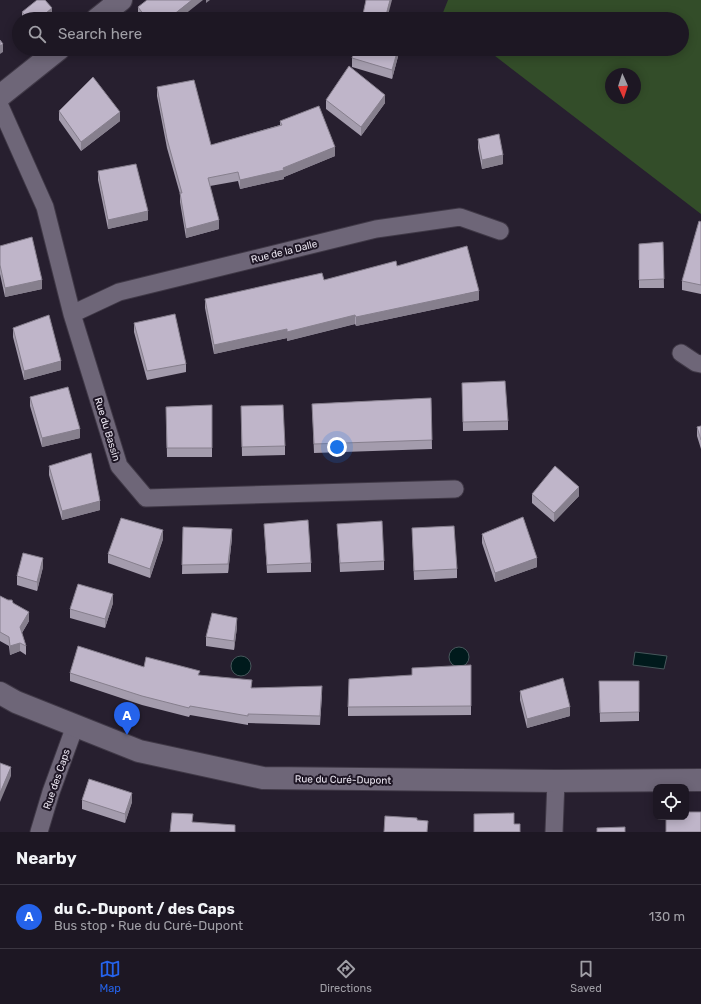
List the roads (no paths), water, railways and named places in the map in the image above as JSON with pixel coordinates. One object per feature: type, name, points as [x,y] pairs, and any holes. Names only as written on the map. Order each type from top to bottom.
[{"type":"street","points":[[106,12],[121,0]]},
{"type":"street","points":[[0,96],[50,56]]},
{"type":"street","name":"Rue du Bassin","points":[[0,106],[46,206],[72,314],[119,466],[146,498],[455,490]]},
{"type":"street","name":"Rue de la Dalle","points":[[72,314],[119,292],[376,229],[460,217],[500,231]]},
{"type":"street","points":[[681,353],[696,363],[701,364]]},
{"type":"street","name":"Rue du Curé-Dupont","points":[[0,693],[16,702],[139,751],[263,778],[556,781],[701,780]]},
{"type":"street","name":"Rue des Caps","points":[[39,832],[51,792],[75,726]]},
{"type":"street","points":[[554,832],[556,781]]},
{"type":"place","name":"du C.-Dupont / des Caps","points":[[127,735]]}]
